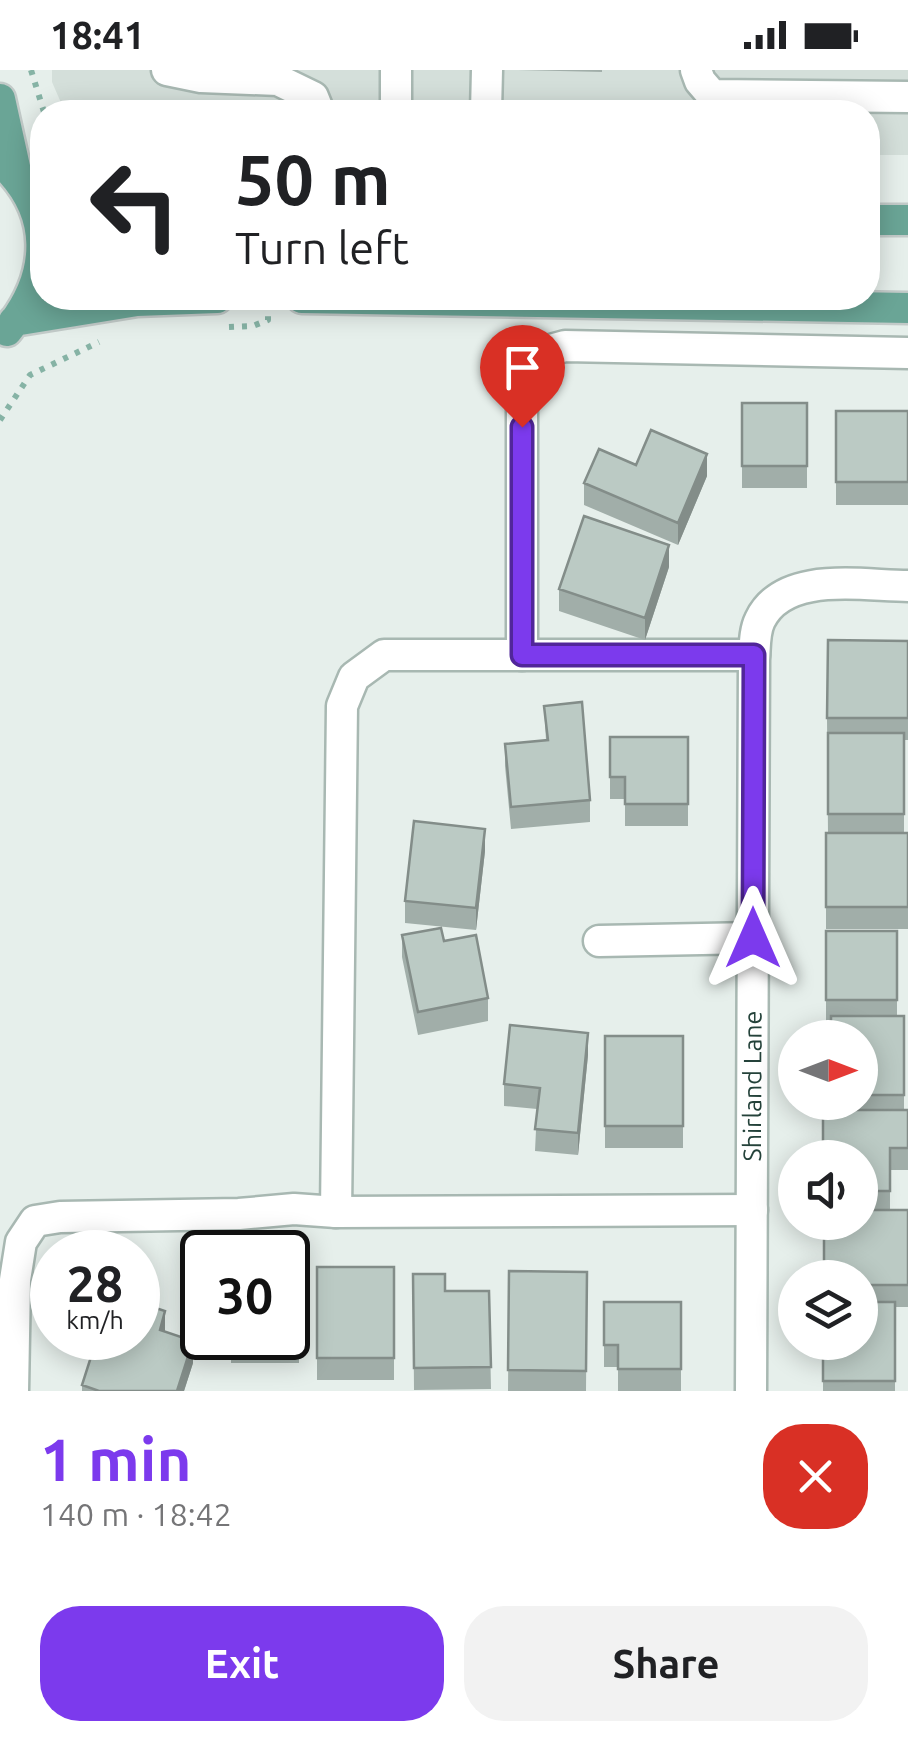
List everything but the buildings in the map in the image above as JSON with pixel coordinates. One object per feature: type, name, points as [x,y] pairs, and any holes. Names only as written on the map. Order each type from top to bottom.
[{"type":"main road","points":[[0,98],[23,187]]},
{"type":"main road","points":[[880,220],[908,220]]},
{"type":"main road","points":[[7,329],[30,297]]},
{"type":"main road","points":[[880,307],[908,308]]},
{"type":"main road","points":[[7,329],[95,310]]},
{"type":"street","points":[[167,70],[201,77],[278,80],[314,100]]},
{"type":"street","points":[[396,70],[396,100]]},
{"type":"street","points":[[486,100],[487,70]]},
{"type":"street","points":[[696,70],[712,95],[781,100]]},
{"type":"street","points":[[878,100],[908,97]]},
{"type":"street","points":[[522,655],[522,390],[536,354],[565,346],[908,353]]},
{"type":"street","name":"Shirland Lane","points":[[751,1391],[754,655],[761,617],[778,598],[798,589],[825,585],[908,586]]},
{"type":"street","points":[[336,1212],[342,706],[354,677],[384,655],[754,655]]},
{"type":"street","points":[[599,940],[753,938]]},
{"type":"street","points":[[14,1391],[15,1280],[21,1242],[36,1221],[60,1216],[294,1210],[752,1210]]},
{"type":"path","points":[[31,70],[40,100]]},
{"type":"path","points":[[218,312],[253,326],[268,320],[268,310]]},
{"type":"path","points":[[0,420],[30,376],[107,338]]},
{"type":"shaded area","points":[[52,70],[908,70],[908,155],[880,155],[880,100],[60,100],[52,82]]},
{"type":"route","points":[[522,427],[522,655],[754,655],[753,938]]}]
